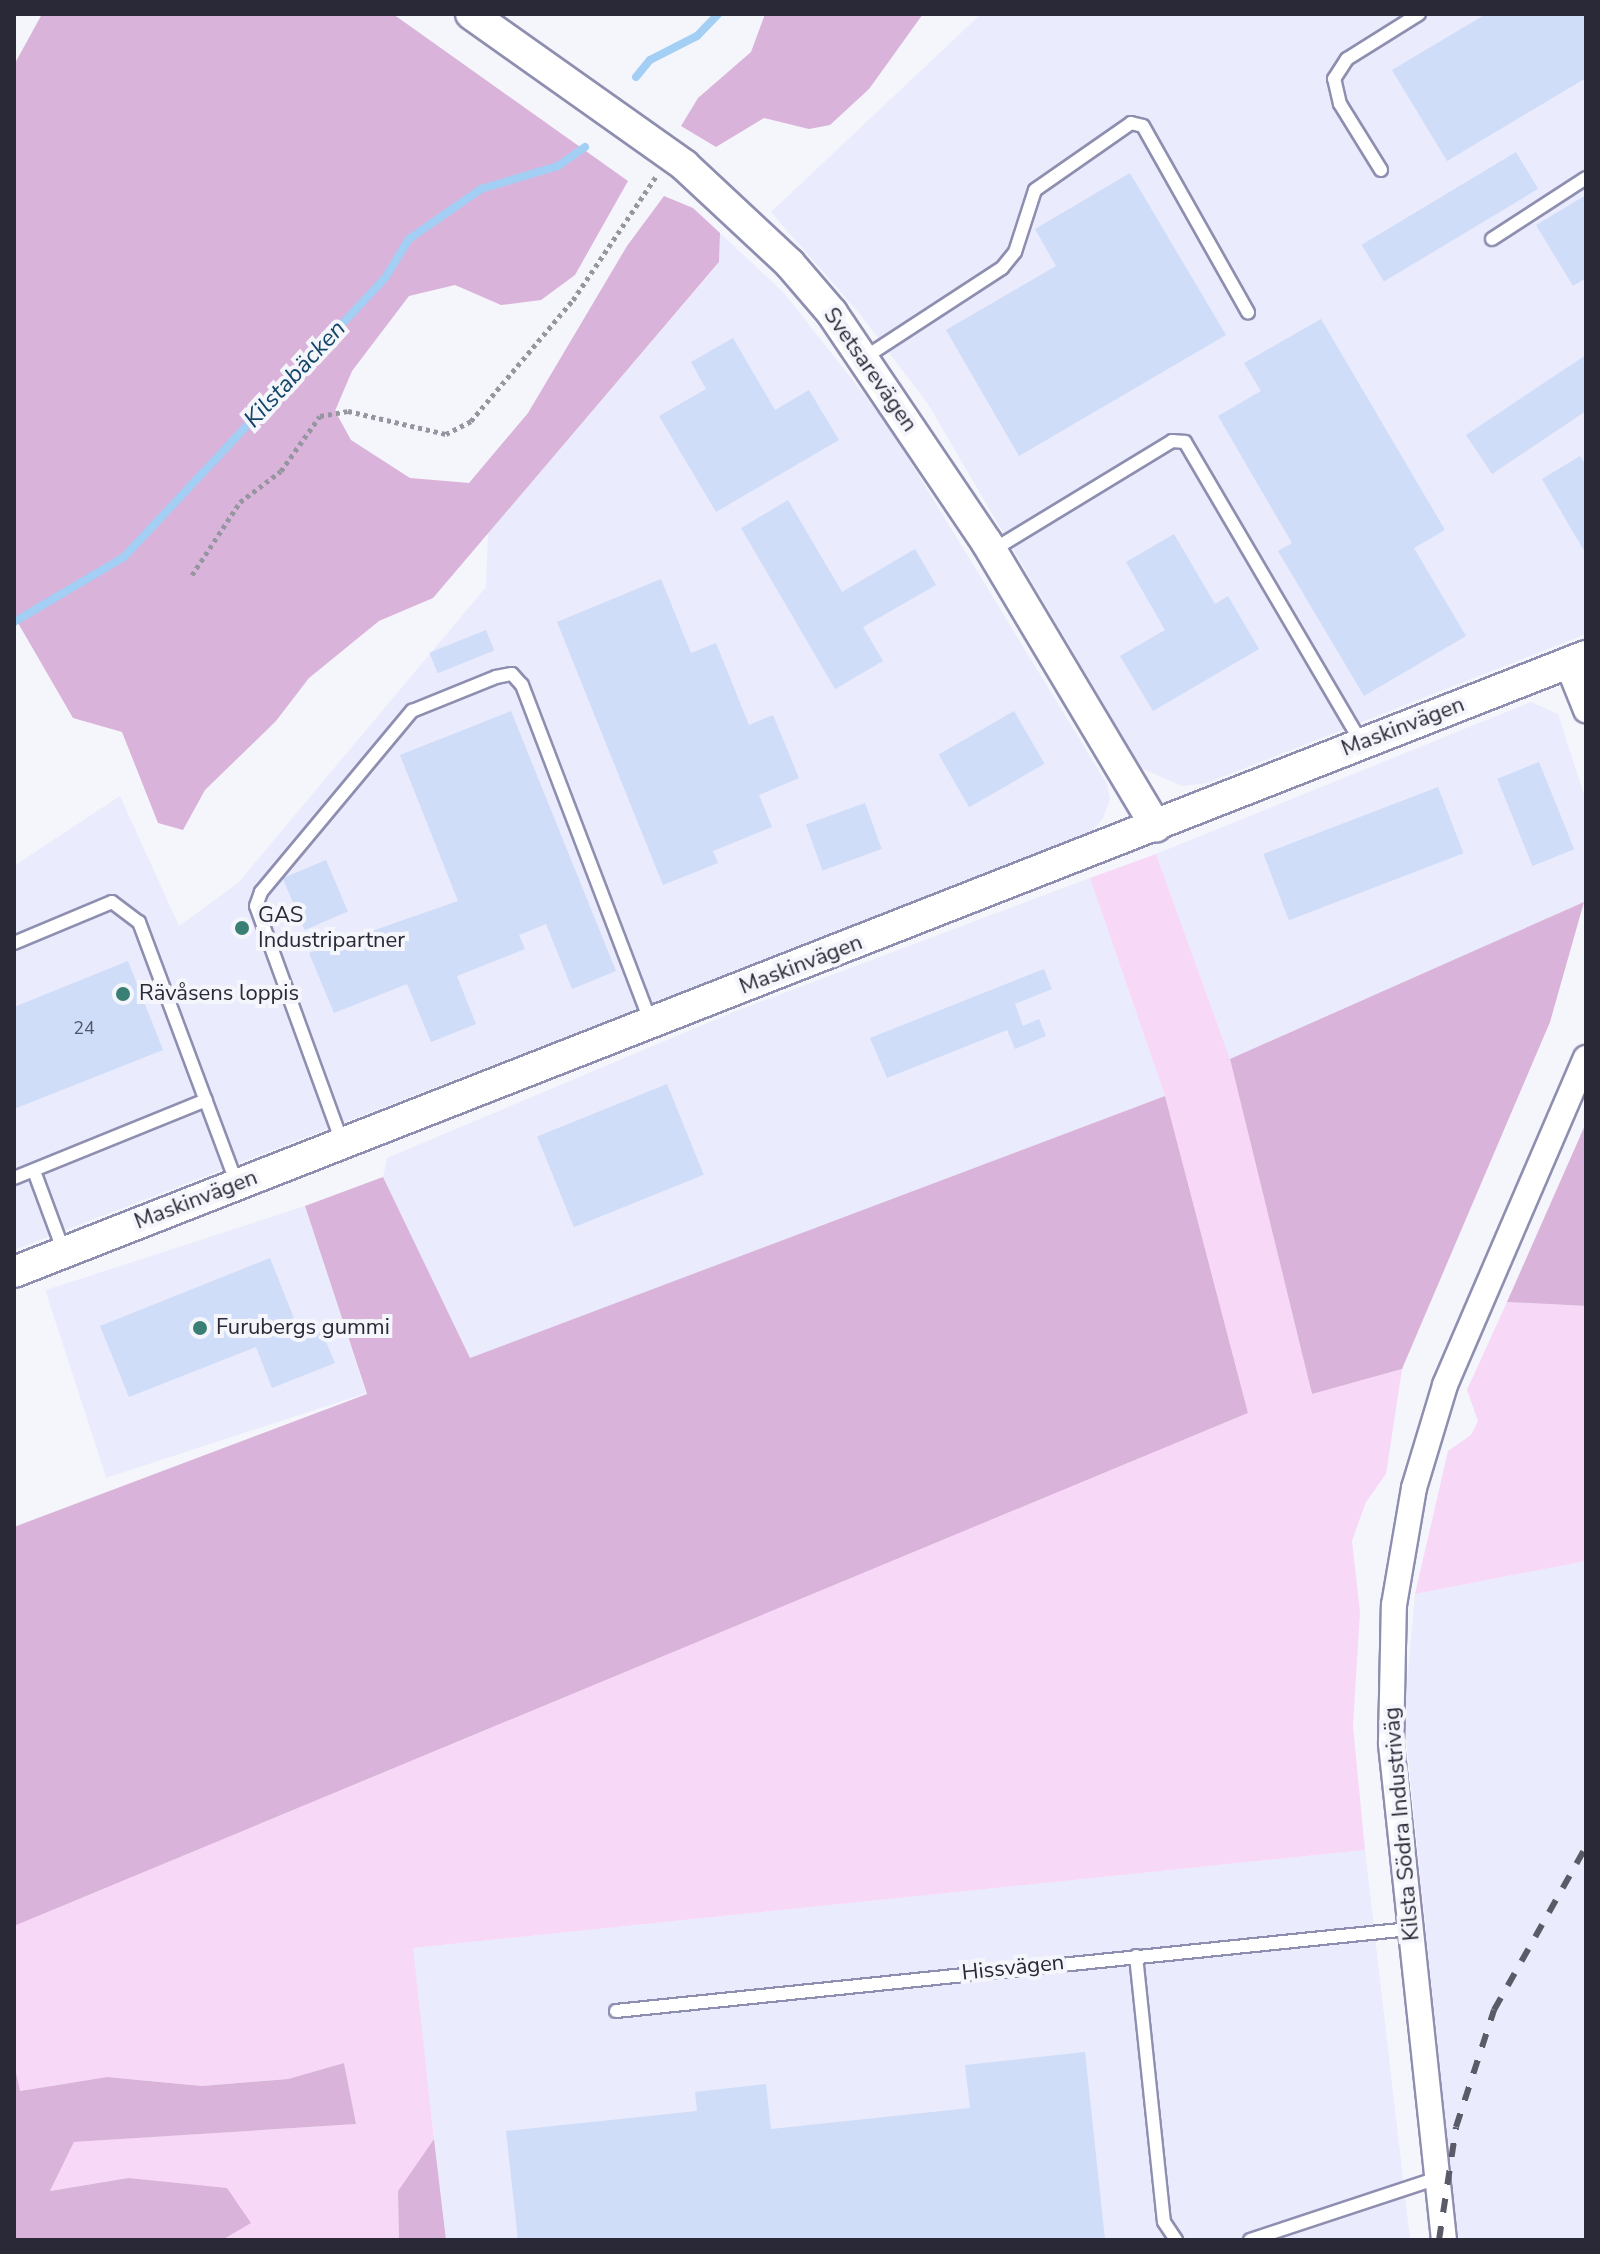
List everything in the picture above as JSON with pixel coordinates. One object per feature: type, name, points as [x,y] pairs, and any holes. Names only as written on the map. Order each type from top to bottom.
[{"type":"street","name":"Svetsarevägen","points":[[471,14],[671,154],[790,264],[864,358],[992,550],[1156,826]]},
{"type":"street","name":"Maskinvägen","points":[[14,1272],[1576,660]]},
{"type":"street","points":[[1576,660],[1586,710]]},
{"type":"street","name":"Kilsta Södra Industriväg","points":[[1444,2240],[1391,1743],[1394,1605],[1414,1488],[1451,1370],[1586,1058]]},
{"type":"lane","points":[[1381,170],[1340,104],[1334,79],[1347,59],[1419,14]]},
{"type":"lane","points":[[864,358],[1002,268],[1015,252],[1035,190],[1131,123],[1143,126],[1248,312]]},
{"type":"lane","points":[[1492,239],[1586,178]]},
{"type":"lane","points":[[992,550],[1172,441],[1185,442],[1362,744]]},
{"type":"lane","points":[[342,1143],[256,906],[261,892],[412,711],[496,677],[512,674],[522,685],[651,1023]]},
{"type":"lane","points":[[14,943],[90,908],[112,902],[128,910],[139,922],[237,1184]]},
{"type":"lane","points":[[14,1178],[206,1100]]},
{"type":"lane","points":[[34,1171],[64,1252]]},
{"type":"lane","name":"Hissvägen","points":[[616,2011],[1410,1929]]},
{"type":"lane","points":[[1136,1956],[1164,2222],[1176,2240]]},
{"type":"lane","points":[[1250,2240],[1438,2178]]},
{"type":"path","points":[[192,575],[240,502],[281,471],[320,416],[348,411],[446,434],[471,421],[573,300],[671,154]]},
{"type":"shaded area","points":[[42,14],[393,14],[628,181],[575,275],[541,300],[501,305],[455,285],[409,296],[352,371],[335,411],[351,440],[410,478],[469,483],[528,413],[627,246],[664,196],[693,208],[720,233],[719,262],[433,598],[379,621],[309,678],[276,721],[205,790],[183,830],[158,823],[122,732],[73,718],[14,616],[14,65]]},
{"type":"shaded area","points":[[765,14],[923,14],[869,89],[830,125],[809,129],[764,118],[716,147],[681,126],[698,98],[751,52]]},
{"type":"shaded area","points":[[981,14],[1586,14],[1586,634],[1207,783],[1182,786],[1141,768],[928,404],[859,313],[771,212]]},
{"type":"shaded area","points":[[720,233],[783,292],[886,422],[1107,784],[1110,800],[1103,818],[1090,834],[14,1250],[14,866],[120,796],[179,926],[238,883],[486,587],[488,533],[719,263]]},
{"type":"shaded area","points":[[1531,702],[1558,714],[1586,801],[1584,902],[1230,1059],[1156,854]]},
{"type":"shaded area","points":[[1156,854],[1230,1059],[1312,1394],[1402,1369],[1386,1474],[1366,1502],[1352,1541],[1360,1612],[1353,1726],[1365,1850],[413,1948],[434,2139],[398,2191],[399,2240],[222,2240],[251,2222],[128,2178],[50,2191],[74,2142],[355,2124],[344,2063],[288,2079],[202,2086],[107,2077],[19,2091],[14,2063],[14,1926],[1248,1413],[1165,1096],[1090,878]]},
{"type":"shaded area","points":[[1090,878],[1165,1096],[470,1359],[383,1177],[387,1158],[736,1011]]},
{"type":"shaded area","points":[[1584,902],[1550,1022],[1402,1369],[1312,1394],[1230,1059]]},
{"type":"shaded area","points":[[1165,1096],[1248,1413],[14,1926],[14,1527],[367,1394],[305,1206],[383,1177],[470,1358]]},
{"type":"shaded area","points":[[1586,1123],[1586,1306],[1507,1302]]},
{"type":"shaded area","points":[[305,1206],[366,1393],[106,1478],[45,1290]]},
{"type":"shaded area","points":[[1507,1302],[1586,1306],[1586,1561],[1415,1594],[1448,1451],[1471,1435],[1478,1421],[1467,1390]]},
{"type":"shaded area","points":[[1586,1561],[1586,2240],[1458,2240],[1404,1717],[1415,1594]]},
{"type":"shaded area","points":[[1365,1850],[1410,2240],[446,2240],[412,1948]]},
{"type":"shaded area","points":[[14,2063],[20,2091],[107,2077],[202,2086],[288,2079],[344,2063],[356,2124],[74,2142],[50,2191],[128,2178],[227,2188],[251,2223],[222,2240],[14,2240]]},
{"type":"shaded area","points":[[434,2139],[446,2240],[399,2240],[398,2191]]},
{"type":"building","points":[[1486,14],[1586,14],[1586,78],[1447,161],[1392,70]]},
{"type":"building","points":[[1516,152],[1538,189],[1384,282],[1362,245]]},
{"type":"building","points":[[1130,173],[1226,335],[1019,456],[946,330],[1056,266],[1035,229]]},
{"type":"building","points":[[1586,195],[1586,278],[1573,286],[1536,225]]},
{"type":"building","points":[[1321,319],[1445,530],[1414,548],[1466,636],[1364,696],[1278,551],[1292,543],[1218,416],[1261,391],[1244,363]]},
{"type":"building","points":[[733,338],[775,410],[809,390],[839,440],[716,512],[659,416],[706,389],[691,362]]},
{"type":"building","points":[[1586,355],[1586,411],[1492,474],[1466,435]]},
{"type":"building","points":[[1580,456],[1586,465],[1586,554],[1542,479]]},
{"type":"building","points":[[788,500],[842,592],[915,549],[936,585],[863,627],[883,661],[835,689],[741,528]]},
{"type":"building","points":[[1174,534],[1215,604],[1228,596],[1259,649],[1153,711],[1120,656],[1165,630],[1126,562]]},
{"type":"building","points":[[661,579],[691,653],[716,643],[749,725],[773,715],[799,778],[759,795],[772,827],[713,851],[718,863],[663,885],[557,622]]},
{"type":"building","points":[[486,630],[494,650],[438,673],[429,653]]},
{"type":"building","points":[[511,711],[616,971],[572,989],[546,924],[519,935],[525,949],[457,976],[476,1024],[431,1042],[407,984],[334,1013],[309,953],[458,901],[400,755]]},
{"type":"building","points":[[1014,711],[1044,764],[969,807],[939,755]]},
{"type":"building","points":[[1539,762],[1574,849],[1532,866],[1497,779]]},
{"type":"building","points":[[1438,787],[1463,853],[1289,920],[1263,854]]},
{"type":"building","points":[[865,803],[882,849],[823,871],[806,825]]},
{"type":"building","points":[[326,860],[348,912],[305,930],[283,878]]},
{"type":"building","points":[[128,961],[163,1050],[14,1109],[14,1007]]},
{"type":"building","points":[[1044,969],[1052,989],[1015,1004],[1023,1026],[1039,1019],[1046,1036],[1015,1049],[1007,1030],[887,1078],[870,1038]]},
{"type":"building","points":[[667,1084],[704,1175],[574,1227],[537,1136]]},
{"type":"building","name":"Furubergs gummi","points":[[270,1258],[299,1331],[318,1323],[335,1363],[272,1388],[256,1347],[129,1397],[100,1326]]},
{"type":"building","points":[[1085,2052],[1105,2240],[518,2240],[506,2131],[697,2111],[695,2092],[766,2084],[771,2129],[970,2108],[965,2065]]},
{"type":"waterway","name":"Kilstabäcken","points":[[636,77],[650,60],[697,36],[718,14]]},
{"type":"waterway","name":"Kilstabäcken","points":[[14,622],[124,557],[385,278],[409,239],[481,189],[558,166],[585,147]]},
{"type":"railway","points":[[1439,2240],[1456,2127],[1494,2010],[1586,1847]]},
{"type":"place","name":"GAS Industripartner","points":[[242,928]]},
{"type":"place","name":"Rävåsens loppis","points":[[123,994]]},
{"type":"place","name":"Furubergs gummi","points":[[200,1328]]}]
